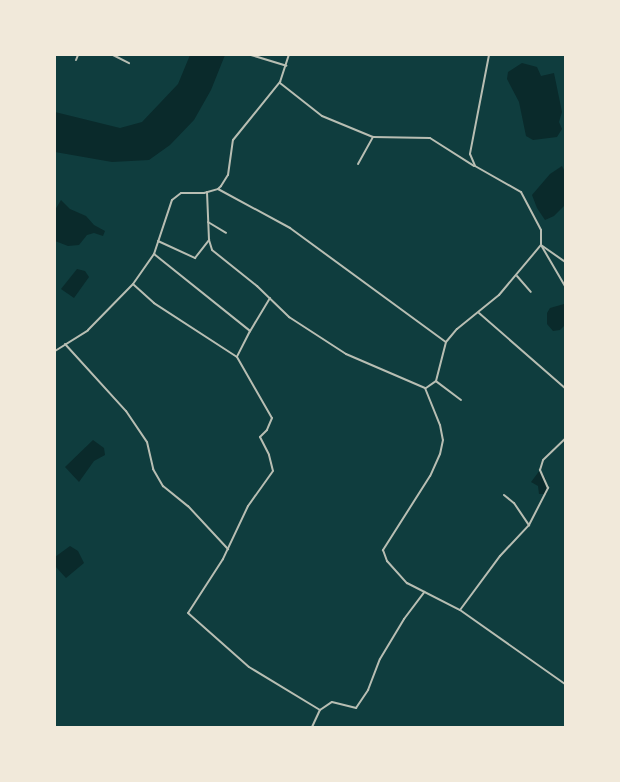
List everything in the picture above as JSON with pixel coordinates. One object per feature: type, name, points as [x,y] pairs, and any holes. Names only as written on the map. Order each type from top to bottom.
[{"type":"street","points":[[76,60],[78,55]]},
{"type":"street","points":[[113,55],[129,63]]},
{"type":"street","points":[[251,55],[286,66]]},
{"type":"street","points":[[55,351],[88,330],[133,284],[154,254],[172,200],[181,193],[207,192],[218,189],[228,175],[233,140],[238,131],[280,82],[289,55]]},
{"type":"street","points":[[475,166],[470,154],[489,55]]},
{"type":"street","points":[[280,82],[322,116],[373,137],[430,138],[521,192],[541,230],[541,245],[565,286]]},
{"type":"street","points":[[358,164],[373,137]]},
{"type":"street","points":[[218,189],[290,228],[446,342]]},
{"type":"street","points":[[207,192],[209,240],[212,250],[270,298],[289,317],[346,354],[425,388],[440,425],[443,440],[440,454],[430,476],[382,550],[387,561],[407,583],[460,610],[565,684]]},
{"type":"street","points":[[208,222],[226,233]]},
{"type":"street","points":[[158,241],[196,258],[209,240]]},
{"type":"street","points":[[541,245],[565,262]]},
{"type":"street","points":[[425,388],[436,381],[446,342],[457,329],[479,313],[517,276],[541,245]]},
{"type":"street","points":[[154,254],[250,331]]},
{"type":"street","points":[[517,276],[531,292]]},
{"type":"street","points":[[133,284],[154,302],[237,357],[272,418],[267,430],[260,437],[269,455],[273,471],[248,506],[228,549],[188,613],[249,667],[320,710]]},
{"type":"street","points":[[237,357],[250,331],[270,298]]},
{"type":"street","points":[[479,313],[565,388]]},
{"type":"street","points":[[65,344],[126,411],[147,442],[153,468],[163,486],[188,506],[228,549]]},
{"type":"street","points":[[436,381],[461,400]]},
{"type":"street","points":[[460,610],[500,556],[529,525],[548,488],[540,470],[543,460],[565,439]]},
{"type":"street","points":[[504,495],[514,503],[529,525]]},
{"type":"street","points":[[312,727],[320,710],[332,702],[356,708],[368,690],[388,646],[424,592]]},
{"type":"water","points":[[190,55],[225,55],[211,90],[194,120],[170,145],[149,160],[112,162],[55,152],[55,112],[120,128],[142,122],[178,84]]},
{"type":"water","points":[[522,63],[537,67],[541,76],[554,73],[562,112],[559,122],[562,129],[557,137],[533,140],[526,136],[519,102],[507,79],[508,72]]},
{"type":"water","points":[[562,166],[565,172],[565,205],[554,216],[545,220],[537,208],[532,195],[550,174]]},
{"type":"water","points":[[61,200],[70,209],[86,216],[94,225],[105,231],[103,236],[94,233],[87,235],[79,245],[68,246],[55,241],[55,210]]},
{"type":"water","points":[[77,269],[85,271],[89,277],[74,298],[61,289]]},
{"type":"water","points":[[564,304],[565,325],[560,330],[553,331],[547,324],[547,313],[550,308]]},
{"type":"water","points":[[93,440],[104,448],[105,455],[94,461],[79,482],[65,467]]},
{"type":"water","points":[[540,470],[546,479],[547,494],[539,494],[538,486],[531,482]]},
{"type":"water","points":[[70,546],[78,551],[84,563],[66,578],[55,566],[55,557]]}]
